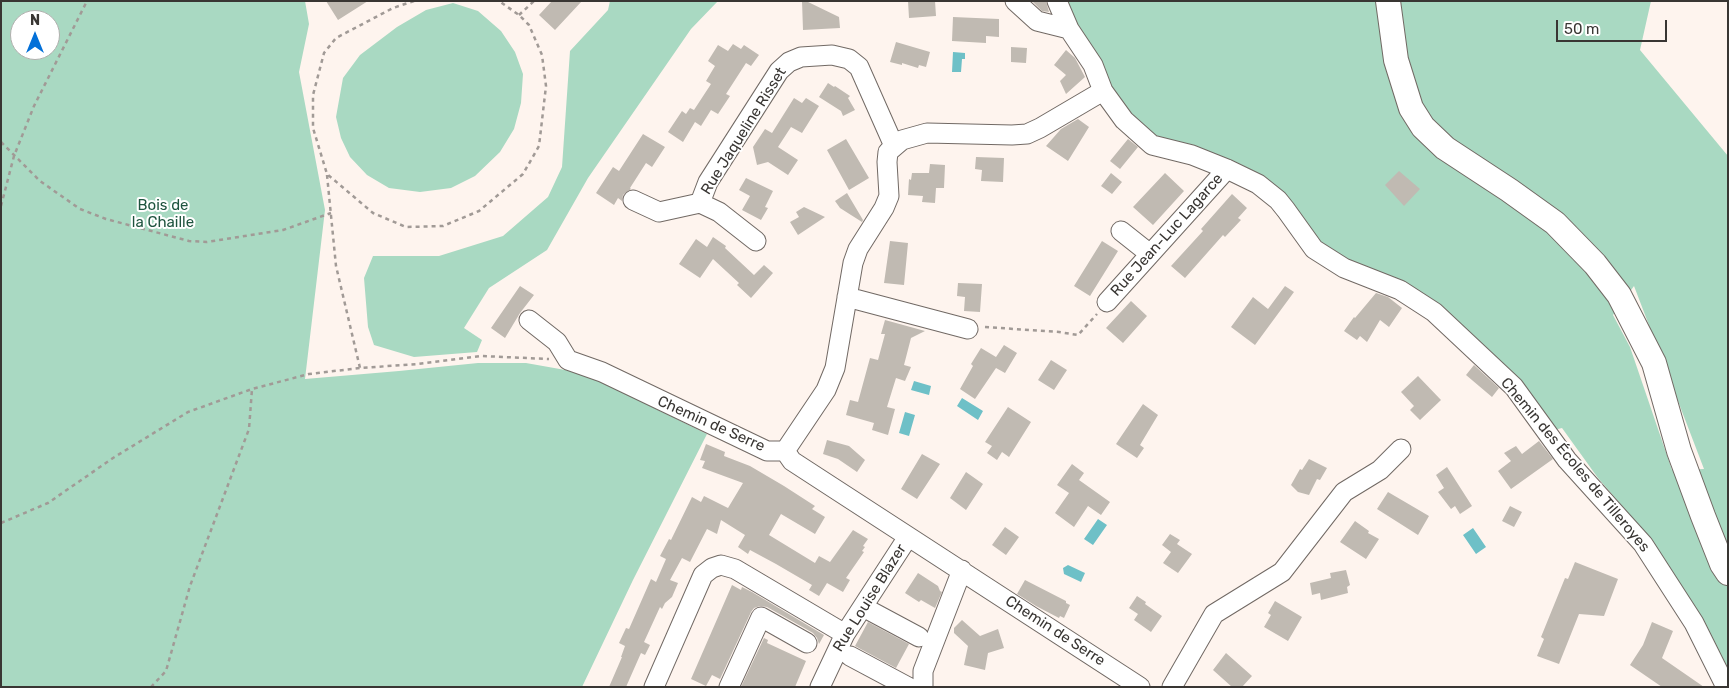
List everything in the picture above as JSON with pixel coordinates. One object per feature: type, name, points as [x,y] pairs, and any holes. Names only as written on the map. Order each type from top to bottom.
[{"type":"main road","points":[[1388,1],[1396,60],[1411,108],[1423,128],[1445,148],[1555,223],[1595,264],[1619,295],[1654,364],[1679,451],[1722,564],[1728,573]]},
{"type":"main road","points":[[1703,516],[1728,550]]},
{"type":"street","points":[[1015,1],[1037,21],[1069,29]]},
{"type":"street","name":"Chemin des Écoles de Tilleroyes","points":[[1057,1],[1069,29],[1093,65],[1103,91],[1124,120],[1152,145],[1192,155],[1258,184],[1278,200],[1314,249],[1344,268],[1400,290],[1434,312],[1514,387],[1567,460],[1643,544],[1694,623],[1726,687]]},
{"type":"street","name":"Rue Jaqueline Risset","points":[[756,241],[719,212],[700,203],[708,182],[779,71],[789,62],[801,57],[832,55],[849,59],[859,68],[894,146]]},
{"type":"street","points":[[785,452],[826,390],[835,368],[853,263],[858,249],[884,208],[889,196],[888,152],[902,140],[927,133],[1027,134],[1103,91]]},
{"type":"street","name":"Rue Jean-Luc Lagarce","points":[[1108,302],[1227,169]]},
{"type":"street","points":[[634,200],[659,212],[700,203]]},
{"type":"street","points":[[1121,231],[1150,254]]},
{"type":"street","points":[[847,296],[968,329]]},
{"type":"street","points":[[529,320],[557,342],[568,360]]},
{"type":"street","name":"Chemin de Serre","points":[[568,360],[602,372],[767,451],[785,452],[792,461],[1140,687]]},
{"type":"street","points":[[1172,687],[1214,614],[1282,572],[1344,492],[1380,470],[1401,450]]},
{"type":"street","name":"Rue Louise Blazer","points":[[820,687],[846,634],[908,537]]},
{"type":"street","points":[[654,687],[703,575],[712,568],[722,565],[735,569],[846,634]]},
{"type":"street","points":[[922,687],[923,671],[962,570]]},
{"type":"street","points":[[863,607],[919,637]]},
{"type":"street","points":[[729,687],[761,617],[808,642]]},
{"type":"street","points":[[850,656],[908,687]]},
{"type":"path","points":[[1,206],[14,156],[34,106],[87,1]]},
{"type":"path","points":[[360,368],[336,266],[327,174],[313,128],[313,95],[324,53],[336,38],[393,8],[414,1]]},
{"type":"path","points":[[327,174],[373,214],[406,227],[444,226],[479,211],[523,174],[539,146],[546,86],[542,55],[529,25],[519,14],[498,1]]},
{"type":"path","points":[[519,14],[534,1]]},
{"type":"path","points":[[1,142],[40,181],[80,208],[106,219],[189,241],[207,242],[283,230],[330,212]]},
{"type":"path","points":[[968,329],[978,327],[1078,335],[1108,302]]},
{"type":"path","points":[[1,523],[48,503],[113,458],[188,412],[252,389],[309,374],[481,356],[568,360]]},
{"type":"path","points":[[151,687],[166,671],[190,586],[249,429],[252,389]]},
{"type":"green space","name":"Bois de la Chaille","points":[[1,1],[305,1],[309,24],[299,72],[325,210],[305,379],[478,363],[526,363],[571,371],[593,378],[707,434],[633,580],[582,687],[1,687]]},
{"type":"green space","points":[[610,1],[718,1],[691,29],[588,178],[547,250],[489,288],[464,328],[482,340],[477,352],[414,357],[374,345],[368,327],[364,278],[373,256],[439,256],[503,236],[548,197],[562,167],[570,51],[608,10]]},
{"type":"green space","points":[[1065,1],[1651,1],[1640,50],[1728,156],[1728,672],[1654,543],[1598,478],[1562,428],[1554,430],[1509,373],[1322,246],[1292,206],[1159,142],[1136,123],[1111,90],[1077,30]],"holes":[[[1634,286],[1704,469],[1672,470],[1630,347],[1613,315]]]},
{"type":"green space","points":[[453,3],[478,11],[501,31],[515,52],[523,74],[521,103],[514,129],[500,152],[475,176],[451,188],[420,192],[389,188],[367,175],[350,157],[341,138],[336,117],[343,78],[360,55],[397,27],[426,10]]},
{"type":"water","points":[[953,52],[965,53],[965,59],[962,59],[961,72],[952,72]]},
{"type":"water","points":[[914,381],[931,386],[929,395],[911,390]]},
{"type":"water","points":[[962,398],[983,411],[978,420],[957,406]]},
{"type":"water","points":[[905,412],[915,415],[909,436],[899,433]]},
{"type":"water","points":[[1098,519],[1107,525],[1093,545],[1084,539]]},
{"type":"water","points":[[1473,528],[1486,547],[1476,554],[1463,535]]},
{"type":"water","points":[[1068,565],[1085,573],[1081,582],[1064,574],[1063,568]]},
{"type":"building","points":[[326,1],[368,1],[338,20]]},
{"type":"building","points":[[552,1],[582,1],[555,30],[539,15]]},
{"type":"building","points":[[802,1],[806,1],[839,17],[840,28],[803,30]]},
{"type":"building","points":[[908,1],[935,1],[936,16],[909,18]]},
{"type":"building","points":[[1032,1],[1046,1],[1049,12],[1042,11]]},
{"type":"building","points":[[953,17],[999,19],[999,37],[986,36],[986,43],[952,41]]},
{"type":"building","points":[[896,42],[930,52],[926,67],[919,65],[918,68],[902,63],[902,65],[890,62]]},
{"type":"building","points":[[733,44],[741,49],[744,45],[759,55],[751,66],[746,63],[726,94],[730,96],[718,114],[711,110],[701,126],[695,122],[683,142],[668,132],[682,111],[686,114],[690,108],[694,110],[711,84],[706,81],[715,66],[708,61],[718,45],[728,51]]},
{"type":"building","points":[[1011,47],[1027,48],[1026,63],[1011,62]]},
{"type":"building","points":[[1066,50],[1075,58],[1085,77],[1066,94],[1060,81],[1066,75],[1054,65]]},
{"type":"building","points":[[828,83],[850,96],[848,98],[855,110],[843,116],[841,111],[819,97]]},
{"type":"building","points":[[794,98],[802,103],[806,98],[819,106],[802,133],[791,127],[778,147],[798,160],[788,175],[768,162],[757,165],[753,147],[765,129],[772,133]]},
{"type":"building","points":[[1078,119],[1089,127],[1068,161],[1046,146],[1061,129]]},
{"type":"building","points":[[643,134],[665,147],[652,167],[646,163],[631,189],[623,195],[622,201],[618,198],[614,205],[596,193],[613,167],[619,171]]},
{"type":"building","points":[[846,139],[869,178],[849,190],[827,150]]},
{"type":"building","points":[[1128,139],[1138,147],[1120,169],[1110,161]]},
{"type":"building","points":[[976,157],[1004,158],[1003,182],[981,181],[982,170],[975,169]]},
{"type":"building","points":[[930,164],[945,165],[944,188],[936,188],[935,203],[922,202],[923,196],[908,195],[909,179],[911,180],[912,173],[929,173]]},
{"type":"building","points":[[1399,171],[1420,189],[1404,206],[1385,185]]},
{"type":"building","points":[[1111,173],[1122,182],[1112,194],[1101,186]]},
{"type":"building","points":[[1165,173],[1184,191],[1153,225],[1133,207]]},
{"type":"building","points":[[746,178],[773,191],[765,207],[768,208],[761,220],[742,210],[750,196],[739,190]]},
{"type":"building","points":[[847,193],[863,220],[862,222],[840,208],[835,201]]},
{"type":"building","points":[[1232,194],[1247,208],[1238,218],[1241,220],[1225,237],[1223,235],[1185,278],[1171,266],[1203,231],[1201,229]]},
{"type":"building","points":[[804,207],[825,217],[798,235],[790,222],[799,217],[796,212]]},
{"type":"building","points":[[713,237],[726,246],[725,248],[754,275],[764,265],[773,273],[751,298],[737,285],[739,283],[713,259],[700,278],[679,264],[696,239],[707,247]]},
{"type":"building","points":[[890,241],[908,243],[904,285],[884,283]]},
{"type":"building","points":[[1102,241],[1118,251],[1090,296],[1074,286]]},
{"type":"building","points":[[958,283],[982,284],[980,312],[964,311],[965,297],[957,296]]},
{"type":"building","points":[[520,286],[534,295],[520,313],[505,338],[491,328]]},
{"type":"building","points":[[1285,286],[1294,292],[1255,345],[1231,327],[1253,297],[1268,309]]},
{"type":"building","points":[[1376,293],[1388,297],[1402,308],[1389,327],[1380,320],[1367,342],[1360,336],[1357,340],[1344,331]]},
{"type":"building","points":[[1131,301],[1147,316],[1123,343],[1106,328]]},
{"type":"building","points":[[885,320],[925,331],[911,338],[904,365],[911,367],[905,381],[896,378],[887,407],[895,409],[888,435],[872,430],[874,423],[846,415],[850,400],[858,402],[870,358],[878,360],[885,334],[881,334]]},
{"type":"building","points":[[1004,345],[1017,353],[1005,373],[996,368],[975,399],[960,389],[973,366],[971,364],[981,348],[996,357]]},
{"type":"building","points":[[1051,360],[1067,370],[1054,390],[1038,380]]},
{"type":"building","points":[[1474,365],[1499,388],[1492,397],[1466,375]]},
{"type":"building","points":[[1418,376],[1441,400],[1420,420],[1410,410],[1414,406],[1401,392]]},
{"type":"building","points":[[1143,404],[1158,415],[1140,445],[1144,448],[1137,458],[1116,444]]},
{"type":"building","points":[[1008,407],[1031,422],[1009,457],[1002,452],[997,460],[987,453],[992,446],[985,442]]},
{"type":"building","points":[[827,440],[849,446],[865,460],[857,472],[838,459],[823,454]]},
{"type":"building","points":[[1539,441],[1553,459],[1511,489],[1498,471],[1511,461],[1504,453],[1516,446],[1522,454]]},
{"type":"building","points":[[706,444],[725,452],[724,456],[750,466],[784,486],[815,506],[812,509],[825,517],[815,534],[781,514],[769,535],[815,563],[819,556],[830,562],[853,530],[868,539],[863,546],[865,547],[862,551],[864,552],[846,578],[850,580],[843,592],[827,583],[819,596],[809,590],[812,585],[750,550],[748,554],[738,547],[745,535],[721,520],[717,534],[707,529],[690,562],[682,558],[670,580],[678,583],[672,597],[665,603],[662,609],[660,607],[644,642],[650,645],[645,655],[641,653],[626,687],[609,687],[625,646],[619,643],[626,628],[629,629],[651,579],[656,582],[666,559],[660,556],[669,539],[671,540],[692,497],[701,502],[704,496],[728,508],[743,483],[702,468],[705,461],[700,460]]},
{"type":"building","points":[[922,454],[940,464],[917,499],[901,489]]},
{"type":"building","points":[[1309,459],[1327,468],[1320,480],[1317,479],[1309,495],[1298,492],[1291,485],[1300,469],[1302,470]]},
{"type":"building","points":[[1072,464],[1084,473],[1079,480],[1110,502],[1101,515],[1088,506],[1074,527],[1055,513],[1069,493],[1057,485]]},
{"type":"building","points":[[1447,467],[1472,506],[1460,514],[1455,506],[1451,509],[1438,492],[1444,488],[1436,475]]},
{"type":"building","points":[[966,472],[983,484],[966,510],[950,498]]},
{"type":"building","points":[[1388,492],[1429,516],[1418,535],[1377,509]]},
{"type":"building","points":[[1510,506],[1522,512],[1514,527],[1502,521]]},
{"type":"building","points":[[1355,521],[1369,531],[1368,533],[1379,539],[1366,559],[1340,542]]},
{"type":"building","points":[[1005,527],[1019,537],[1006,555],[992,545]]},
{"type":"building","points":[[1170,534],[1180,540],[1177,544],[1192,554],[1178,573],[1163,563],[1171,552],[1162,545]]},
{"type":"building","points":[[1575,562],[1618,579],[1604,616],[1579,614],[1559,664],[1537,656],[1544,639],[1541,637],[1565,578],[1568,579]]},
{"type":"building","points":[[1346,570],[1350,585],[1347,587],[1348,593],[1321,600],[1320,593],[1312,595],[1310,583],[1331,578],[1330,573]]},
{"type":"building","points":[[918,573],[938,586],[942,592],[935,608],[921,600],[919,602],[905,593]]},
{"type":"building","points":[[1025,580],[1066,601],[1070,605],[1064,618],[1060,616],[1059,618],[1017,594]]},
{"type":"building","points":[[732,585],[741,590],[742,587],[752,592],[824,635],[819,644],[813,633],[767,607],[760,606],[754,608],[751,612],[720,679],[712,675],[706,686],[691,679]]},
{"type":"building","points":[[1137,596],[1162,616],[1151,632],[1134,620],[1138,614],[1129,608]]},
{"type":"building","points":[[1275,601],[1302,617],[1288,641],[1264,627],[1271,615],[1268,613]]},
{"type":"building","points":[[962,620],[980,636],[998,629],[1004,648],[988,653],[985,670],[964,665],[968,646],[954,633],[954,628]]},
{"type":"building","points":[[868,622],[909,644],[896,668],[855,646]]},
{"type":"building","points":[[1652,622],[1673,631],[1662,658],[1704,687],[1662,687],[1630,665],[1643,645]]},
{"type":"building","points":[[764,638],[768,640],[767,643],[806,661],[795,687],[741,687]]},
{"type":"building","points":[[1226,653],[1252,676],[1242,687],[1232,687],[1213,670]]}]
